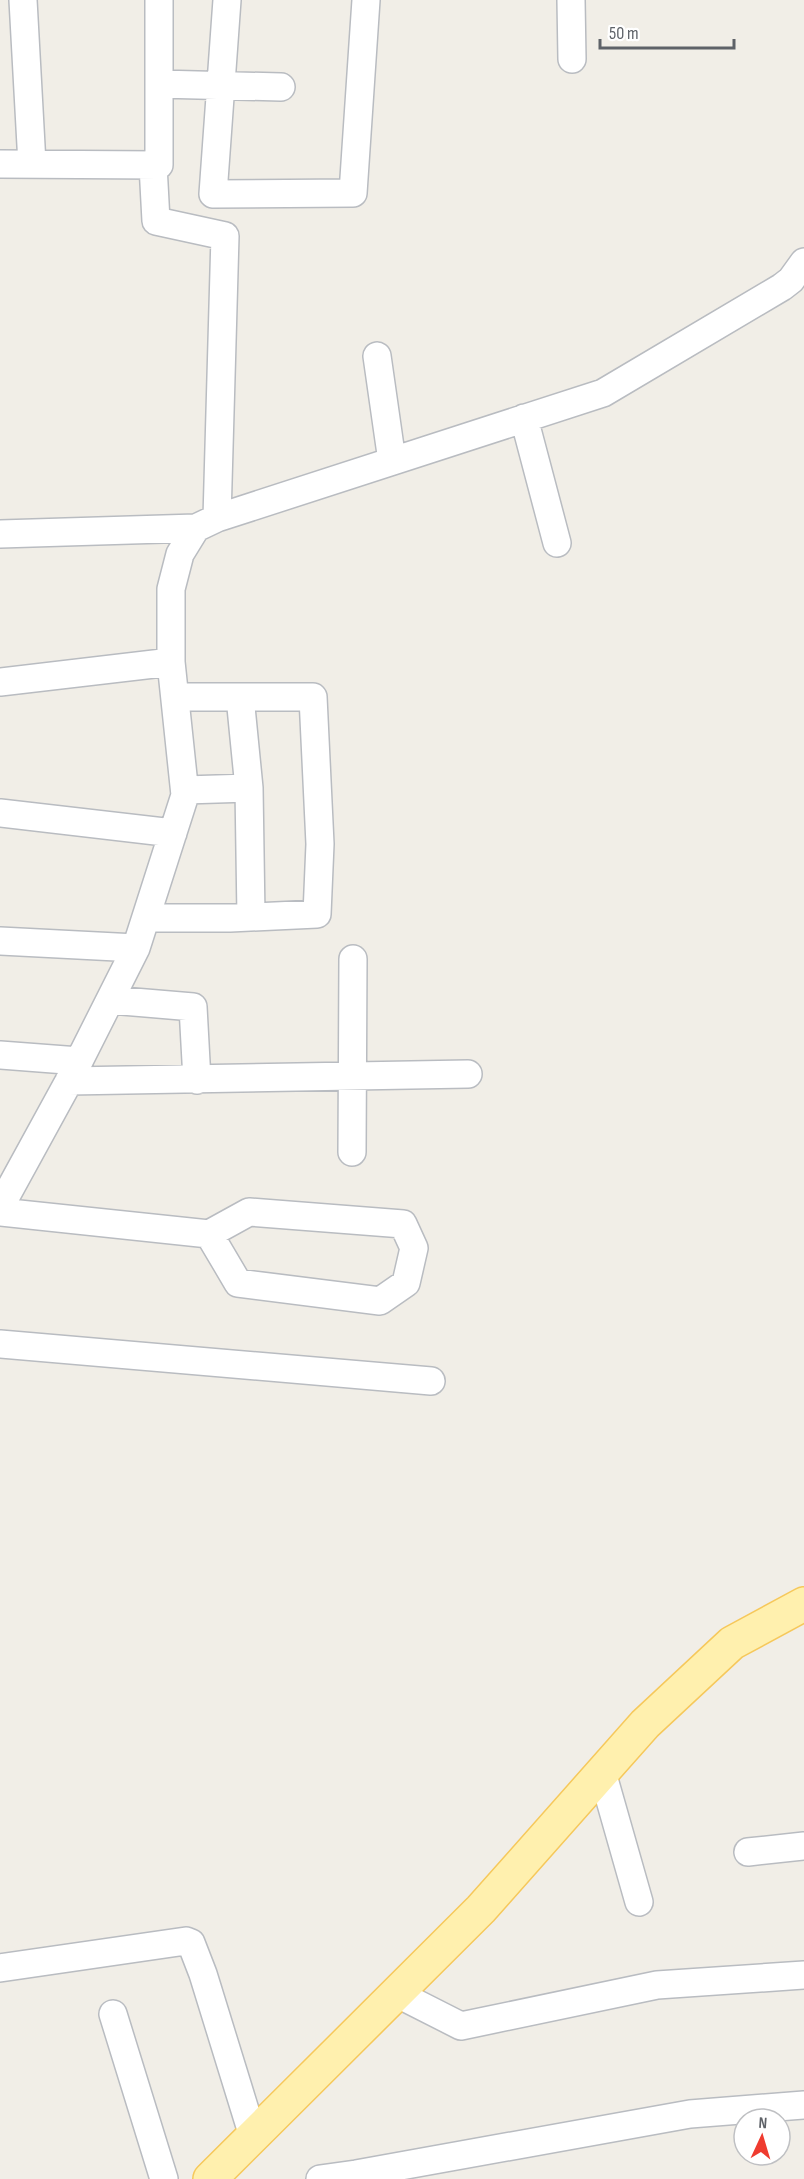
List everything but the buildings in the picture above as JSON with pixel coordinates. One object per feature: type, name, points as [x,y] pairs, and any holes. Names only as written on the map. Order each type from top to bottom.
[{"type":"main road","points":[[210,2179],[481,1909],[645,1724],[732,1643],[804,1604]]},
{"type":"street","points":[[0,164],[159,165],[159,0]]},
{"type":"street","points":[[227,0],[213,194],[353,193],[366,0]]},
{"type":"street","points":[[571,0],[572,59]]},
{"type":"street","points":[[16,4],[32,165]]},
{"type":"street","points":[[159,84],[281,87]]},
{"type":"street","points":[[0,1207],[74,1071],[136,948],[185,790],[171,662],[171,589],[180,554],[206,523],[225,236],[156,221],[153,165]]},
{"type":"street","points":[[0,534],[206,523],[603,393],[774,292],[791,280],[804,262]]},
{"type":"street","points":[[774,292],[804,291]]},
{"type":"street","points":[[377,356],[392,461]]},
{"type":"street","points":[[524,418],[557,543]]},
{"type":"street","points":[[0,682],[171,662]]},
{"type":"street","points":[[146,918],[317,914],[320,844],[313,697],[175,697]]},
{"type":"street","points":[[240,697],[249,788],[251,917]]},
{"type":"street","points":[[185,790],[249,788]]},
{"type":"street","points":[[0,813],[173,833]]},
{"type":"street","points":[[0,941],[136,948]]},
{"type":"street","points":[[352,1152],[353,959]]},
{"type":"street","points":[[110,1000],[193,1007],[197,1080]]},
{"type":"street","points":[[0,1055],[74,1071],[197,1080],[468,1074]]},
{"type":"street","points":[[0,1212],[209,1234],[249,1212],[403,1224],[414,1248],[406,1283],[380,1301],[238,1283],[209,1234]]},
{"type":"street","points":[[0,1344],[431,1381]]},
{"type":"street","points":[[602,1772],[639,1902]]},
{"type":"street","points":[[748,1852],[804,1846]]},
{"type":"street","points":[[0,1968],[112,1950],[186,1941],[191,1943],[203,1974],[253,2136]]},
{"type":"street","points":[[396,1993],[461,2026],[657,1985],[804,1975]]},
{"type":"street","points":[[113,2014],[164,2179]]},
{"type":"street","points":[[320,2179],[373,2175],[690,2114],[804,2105]]}]
